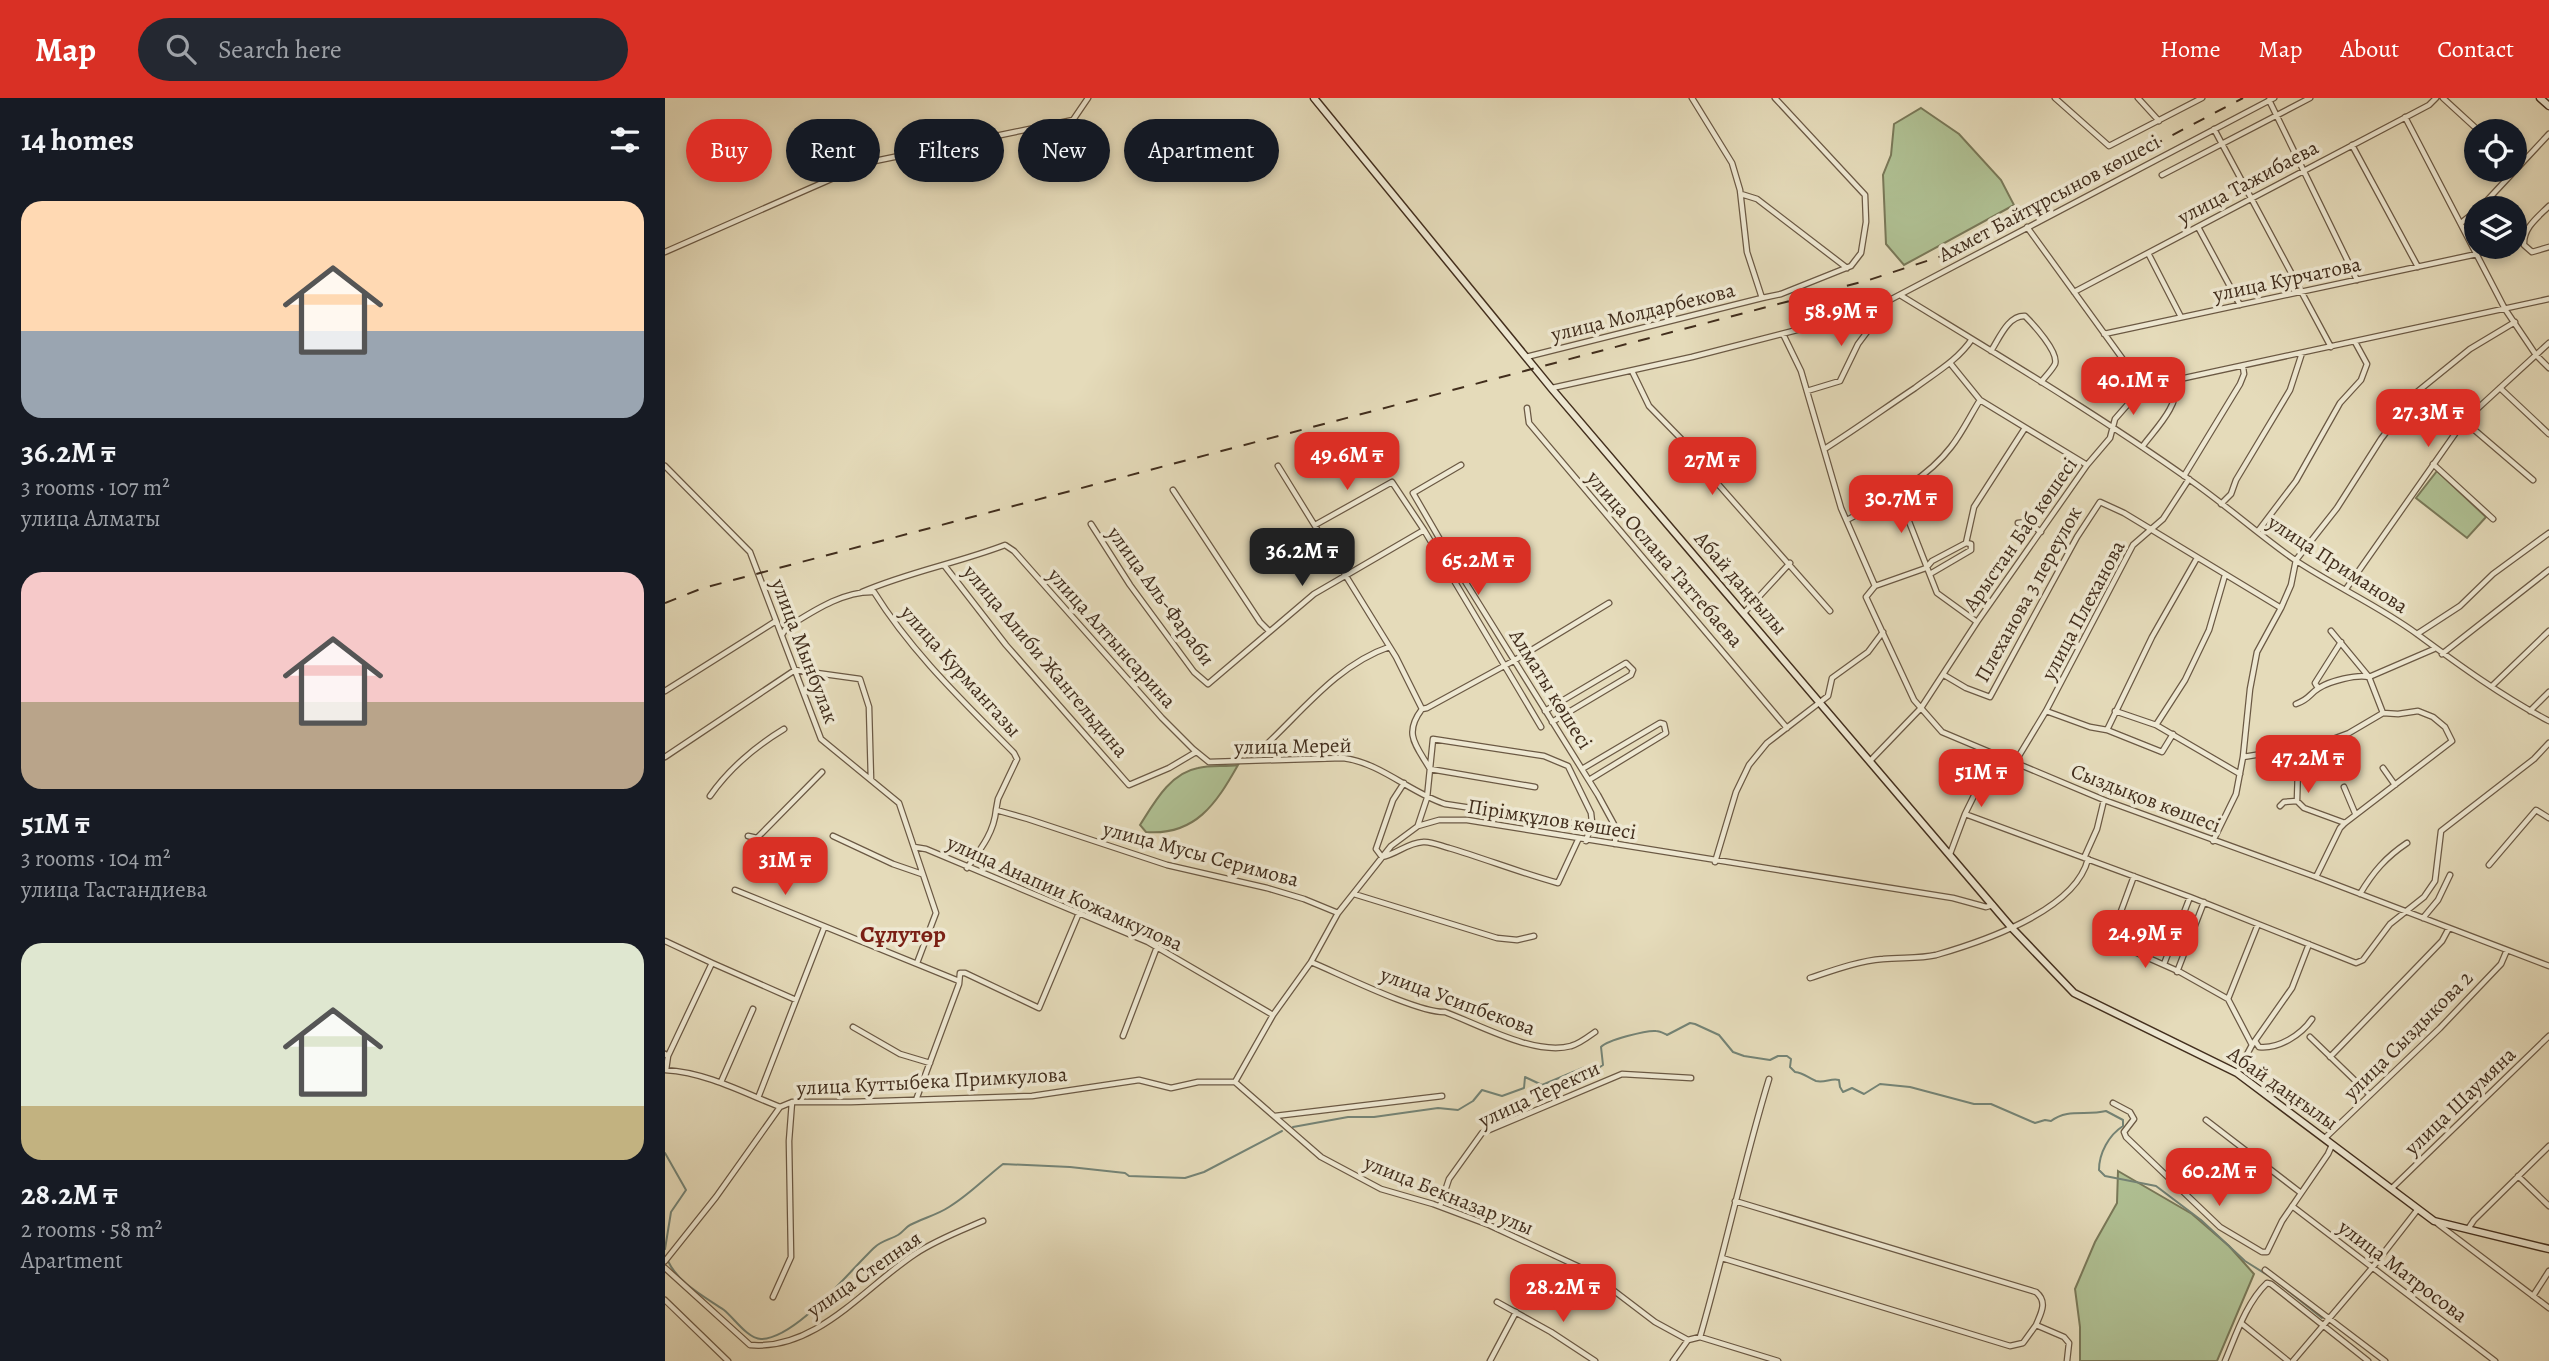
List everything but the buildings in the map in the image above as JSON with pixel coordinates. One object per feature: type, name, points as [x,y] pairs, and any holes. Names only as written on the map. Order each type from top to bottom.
[{"type":"street","points":[[665,252],[870,162],[1073,120],[1088,98]]},
{"type":"street","name":"Абай даңғылы","points":[[1314,98],[1552,388],[2011,927],[2074,993],[2237,1073],[2434,1221],[2549,1249]]},
{"type":"street","name":"улица Молдарбекова","points":[[1526,357],[1762,298],[1747,252],[1741,194],[1732,163],[1692,98]]},
{"type":"street","points":[[1762,298],[1780,294],[1851,266],[1861,253],[1866,222],[1865,195],[1775,98]]},
{"type":"street","points":[[2055,98],[2106,145],[2111,145],[2202,98]]},
{"type":"street","points":[[2139,98],[2159,121]]},
{"type":"street","points":[[2162,175],[2310,98]]},
{"type":"street","name":"улица Тажибаева","points":[[2074,292],[2429,105],[2436,98]]},
{"type":"street","points":[[2443,98],[2466,119]]},
{"type":"street","points":[[2540,98],[2549,106]]},
{"type":"street","points":[[2271,99],[2357,280]]},
{"type":"street","name":"Ахмет Байтұрсынов көшесі","points":[[1552,388],[1632,371],[1867,312],[2271,99]]},
{"type":"street","points":[[2405,117],[2464,229]]},
{"type":"street","points":[[2214,130],[2331,347]]},
{"type":"street","points":[[2527,155],[2549,134]]},
{"type":"street","points":[[2352,145],[2418,267]]},
{"type":"street","points":[[2490,196],[2502,182]]},
{"type":"street","points":[[1741,194],[1757,199],[1847,268]]},
{"type":"street","points":[[2549,206],[2525,232],[2524,245],[2532,251],[2549,247]]},
{"type":"street","points":[[2027,227],[2143,387],[2549,299]]},
{"type":"street","points":[[2198,227],[2240,305]]},
{"type":"street","points":[[2148,253],[2181,317]]},
{"type":"street","name":"улица Курчатова","points":[[2104,334],[2464,257]]},
{"type":"street","points":[[2480,259],[2505,309],[2536,355],[2549,368]]},
{"type":"street","name":"улица Приманова","points":[[1900,294],[2142,447],[2187,477],[2296,560],[2417,634],[2434,649],[2529,711],[2549,721]]},
{"type":"street","points":[[1807,391],[1840,381],[1858,344],[1873,324],[1879,306]]},
{"type":"street","points":[[1991,351],[2010,322],[2018,316],[2025,316],[2056,359],[2041,382]]},
{"type":"street","points":[[2213,841],[2236,794],[2257,652],[2291,585],[2296,560],[2337,508],[2381,439],[2417,392],[2470,349],[2515,322]]},
{"type":"street","name":"Сыздықов көшесі","points":[[1783,334],[1801,371],[1826,448],[1825,456],[1832,479],[1875,586],[1865,597],[1914,700],[1943,732],[2103,800],[2316,877],[2549,966]]},
{"type":"street","points":[[1826,448],[1856,430],[1950,363],[1965,350],[1972,339]]},
{"type":"street","points":[[2258,531],[2297,481],[2340,403],[2364,374],[2367,364],[2355,341]]},
{"type":"street","points":[[2346,589],[2465,421],[2549,342]]},
{"type":"street","points":[[2221,504],[2231,495],[2237,480],[2290,390],[2302,353]]},
{"type":"street","points":[[1950,363],[1980,400],[2087,465]]},
{"type":"street","name":"улица Плеханова","points":[[2014,764],[2046,711],[2133,545],[2164,519],[2240,384],[2244,374],[2243,367]]},
{"type":"street","points":[[1632,371],[1649,407],[1691,449],[1710,475],[1831,611]]},
{"type":"street","points":[[2142,447],[2172,404],[2178,391],[2176,380]]},
{"type":"street","name":"Арыстан Баб көшесі","points":[[1870,761],[1921,708],[1977,622],[2087,465],[2110,438],[2115,419],[2143,387]]},
{"type":"street","points":[[2500,388],[2549,434]]},
{"type":"street","points":[[1847,520],[1902,491],[1943,457],[1980,400]]},
{"type":"street","name":"улица Ослана Таттебаева","points":[[1527,408],[1529,423],[1787,728]]},
{"type":"street","points":[[2465,421],[2533,480]]},
{"type":"street","points":[[1966,544],[1974,507],[2025,428]]},
{"type":"street","points":[[2433,464],[2493,519]]},
{"type":"street","name":"Алматы көшесі","points":[[1461,465],[1413,493],[1589,780],[1616,828],[1615,844]]},
{"type":"street","name":"улица Мынбулак","points":[[665,466],[750,552],[821,739],[899,803],[936,913],[917,963]]},
{"type":"street","points":[[1278,466],[1389,647],[1422,709]]},
{"type":"street","points":[[1315,525],[1392,482],[1541,727]]},
{"type":"street","points":[[1174,490],[1260,622],[1269,631],[1314,594],[1423,530]]},
{"type":"street","points":[[1902,491],[1911,507],[1908,519],[1937,593],[1977,622]]},
{"type":"street","name":"Плеханова 3 переулок","points":[[1944,675],[1966,688],[1990,697],[2077,537],[2100,502],[2150,530]]},
{"type":"street","points":[[2018,523],[2027,522],[2041,532]]},
{"type":"street","name":"улица Аль-Фараби","points":[[1091,524],[1130,585],[1194,672],[1207,684],[1269,631]]},
{"type":"street","points":[[2150,530],[2281,608]]},
{"type":"street","points":[[2417,634],[2460,606],[2493,574],[2549,533]]},
{"type":"street","points":[[1875,586],[1928,571],[1971,550],[1971,544],[1932,561],[1928,571]]},
{"type":"street","name":"улица Алтынсарина","points":[[944,565],[1005,545],[1014,551],[1196,752]]},
{"type":"street","points":[[2106,730],[2152,637],[2197,558]]},
{"type":"street","points":[[1744,613],[1790,563]]},
{"type":"street","points":[[782,635],[786,628],[835,601],[895,578],[944,565]]},
{"type":"street","name":"улица Алиби Жангельдина","points":[[944,565],[1006,645],[1129,785],[1169,768],[1196,752]]},
{"type":"street","points":[[2442,654],[2549,570]]},
{"type":"street","points":[[2156,725],[2185,680],[2209,630],[2225,575]]},
{"type":"street","name":"улица Курмангазы","points":[[862,592],[874,592],[886,612],[942,680],[1014,753],[1017,759],[998,799],[996,810]]},
{"type":"street","points":[[1430,769],[1412,736],[1413,721],[1422,709],[1505,666],[1609,603]]},
{"type":"street","points":[[665,691],[776,621]]},
{"type":"street","points":[[2331,631],[2369,677],[2383,713]]},
{"type":"street","points":[[2492,686],[2549,631]]},
{"type":"street","points":[[1715,862],[1736,792],[1749,765],[1767,743],[1828,696],[1832,678],[1868,652],[1883,632]]},
{"type":"street","points":[[2318,688],[2315,683],[2318,675],[2341,642]]},
{"type":"street","points":[[1266,745],[1328,685],[1374,652],[1389,647]]},
{"type":"street","points":[[2296,704],[2308,700],[2318,688],[2359,675],[2369,677],[2434,649]]},
{"type":"street","points":[[1545,711],[1626,663],[1633,670],[1631,675],[1552,722]]},
{"type":"street","points":[[665,757],[795,670],[860,679],[869,707],[871,780]]},
{"type":"street","points":[[2529,711],[2549,692]]},
{"type":"street","points":[[2046,711],[2162,752],[2173,734]]},
{"type":"street","points":[[2115,711],[2156,725],[2240,774]]},
{"type":"street","points":[[2243,757],[2294,750],[2350,733],[2383,713],[2418,711],[2433,717],[2445,727],[2452,741],[2355,813],[2340,828],[2316,877]]},
{"type":"street","points":[[1582,769],[1660,723],[1664,724],[1666,733],[1589,780]]},
{"type":"street","points":[[710,796],[719,783],[765,740],[784,729]]},
{"type":"street","points":[[1418,826],[1427,798],[1433,739],[1544,756],[1568,766],[1591,813],[1592,822],[1586,841]]},
{"type":"street","points":[[1965,814],[2204,902],[2355,963],[2363,960],[2391,924],[2424,897],[2435,881],[2441,831],[2534,759],[2549,743]]},
{"type":"street","points":[[2294,750],[2298,768],[2297,801],[2304,808],[2345,823]]},
{"type":"street","name":"улица Мерей","points":[[1196,752],[1209,762],[1343,758],[1362,761],[1427,798],[1445,804],[1589,828]]},
{"type":"street","points":[[1950,854],[1965,814],[1994,755]]},
{"type":"street","points":[[2383,768],[2395,785]]},
{"type":"street","points":[[1430,769],[1535,788]]},
{"type":"street","points":[[748,836],[757,838],[822,772]]},
{"type":"street","points":[[1404,783],[1393,800],[1376,849],[1382,857],[1424,841],[1558,883],[1578,840]]},
{"type":"street","points":[[2344,787],[2355,813]]},
{"type":"street","points":[[1810,978],[1853,964],[1880,959],[1933,956],[2018,926],[2053,905],[2086,867],[2103,800]]},
{"type":"street","points":[[2280,806],[2284,802],[2297,801]]},
{"type":"street","points":[[967,868],[993,827],[996,810]]},
{"type":"street","name":"улица Мусы Серимова","points":[[996,810],[1167,865],[1304,899],[1338,913]]},
{"type":"street","points":[[2489,865],[2536,810],[2549,818]]},
{"type":"street","name":"Пірімқұлов көшесі","points":[[1235,1082],[1273,1015],[1311,962],[1338,913],[1391,846],[1418,826],[1439,820],[1467,820],[1715,862],[1953,898],[1986,907],[1993,905]]},
{"type":"street","points":[[833,836],[893,864],[923,874]]},
{"type":"street","points":[[2360,894],[2375,869],[2407,843]]},
{"type":"street","name":"улица Анапии Кожамкулова","points":[[914,847],[926,849],[1157,947],[1273,1015]]},
{"type":"street","points":[[2423,918],[2438,900],[2450,875]]},
{"type":"street","points":[[2134,876],[2110,941],[2228,999],[2253,1043],[2259,1046],[2269,1048],[2305,1028],[2312,1019]]},
{"type":"street","points":[[735,890],[959,981]]},
{"type":"street","points":[[1354,894],[1497,938],[1517,940],[1534,936]]},
{"type":"street","points":[[2163,965],[2190,897]]},
{"type":"street","points":[[2177,972],[2204,902]]},
{"type":"street","points":[[916,1100],[962,971],[1039,1009],[1079,913]]},
{"type":"street","points":[[2228,999],[2258,924]]},
{"type":"street","points":[[758,1098],[824,928]]},
{"type":"street","points":[[2330,1057],[2442,941],[2449,928]]},
{"type":"street","points":[[665,941],[796,1000]]},
{"type":"street","points":[[2237,1073],[2253,1043],[2292,988],[2309,944]]},
{"type":"street","points":[[1123,1036],[1157,947]]},
{"type":"street","name":"улица Сыздыкова 2","points":[[2325,1138],[2440,1028],[2501,964],[2507,950]]},
{"type":"street","name":"улица Усипбекова","points":[[1311,962],[1406,1002],[1445,1012],[1531,1045],[1549,1049],[1573,1046],[1595,1032]]},
{"type":"street","points":[[712,963],[667,1055],[666,1070],[690,1073],[721,1082],[779,1107]]},
{"type":"street","points":[[721,1082],[753,1009]]},
{"type":"street","points":[[853,1027],[900,1054],[930,1063]]},
{"type":"street","name":"улица Шаумяна","points":[[2392,1188],[2549,1036]]},
{"type":"street","points":[[2310,1037],[2370,1096]]},
{"type":"street","name":"улица Теректи","points":[[1440,1206],[1449,1179],[1482,1133],[1622,1074],[1691,1078]]},
{"type":"street","points":[[1700,1337],[1746,1156],[1769,1079]]},
{"type":"street","name":"улица Куттыбека Примкулова","points":[[665,1261],[716,1197],[779,1107],[792,1102],[1032,1096],[1139,1080],[1171,1088],[1198,1082],[1235,1082]]},
{"type":"street","name":"улица Бекназар улы","points":[[1235,1082],[1321,1157],[1381,1189],[1440,1206],[1489,1225],[1595,1275],[1655,1322],[1688,1339]]},
{"type":"street","points":[[1275,1116],[1442,1096]]},
{"type":"street","points":[[773,1297],[791,1257],[789,1141],[792,1102]]},
{"type":"street","points":[[2113,1103],[2130,1112],[2134,1119],[2125,1132],[2126,1137],[2220,1227],[2255,1248],[2267,1252],[2282,1221],[2332,1144]]},
{"type":"street","points":[[2206,1120],[2301,1193]]},
{"type":"street","points":[[2468,1229],[2549,1146]]},
{"type":"street","points":[[2518,1176],[2549,1206]]},
{"type":"street","points":[[1722,1258],[2010,1346],[2023,1343],[2036,1325],[2044,1306],[2036,1292],[1735,1201]]},
{"type":"street","name":"улица Матросова","points":[[2292,1206],[2494,1361]]},
{"type":"street","points":[[2241,1323],[2290,1361],[2324,1326],[2417,1209]]},
{"type":"street","name":"улица Степная","points":[[665,1268],[750,1345],[769,1347],[798,1338],[822,1324],[913,1255],[983,1221]]},
{"type":"street","points":[[2434,1221],[2549,1308]]},
{"type":"street","points":[[2265,1270],[2385,1361]]},
{"type":"street","points":[[2533,1296],[2549,1271]]},
{"type":"street","points":[[2225,1361],[2241,1323],[2264,1286],[2271,1284],[2368,1361]]},
{"type":"street","points":[[665,1300],[728,1361]]},
{"type":"street","points":[[1497,1302],[1595,1361]]},
{"type":"street","points":[[1490,1361],[1516,1312]]},
{"type":"street","points":[[2036,1325],[2064,1337],[2069,1343],[2067,1361]]},
{"type":"street","points":[[1673,1361],[1688,1339],[1700,1337],[1778,1361]]},
{"type":"green space","points":[[1921,108],[1959,134],[2001,180],[2014,205],[1904,265],[1886,244],[1883,175],[1891,155],[1894,124]]},
{"type":"green space","points":[[2437,471],[2486,517],[2467,538],[2416,498]]},
{"type":"green space","points":[[1238,765],[1212,804],[1191,823],[1163,832],[1146,832],[1140,825],[1164,790],[1179,776],[1198,768]]},
{"type":"green space","points":[[2118,1171],[2192,1214],[2229,1246],[2254,1274],[2217,1361],[2080,1361],[2080,1327],[2075,1289],[2095,1242],[2117,1203]]},
{"type":"waterway","points":[[1293,1127],[1348,1117],[1374,1117],[1438,1108],[1458,1110],[1473,1101],[1482,1090],[1502,1096],[1524,1088],[1525,1077],[1542,1085],[1585,1067],[1600,1067],[1603,1065],[1601,1047],[1611,1041],[1651,1031],[1667,1035],[1690,1023],[1719,1035],[1733,1052],[1744,1056],[1770,1060],[1787,1056],[1791,1059],[1790,1067],[1795,1072],[1816,1081],[1839,1080],[1843,1092],[1852,1088],[1864,1094],[1880,1084],[1910,1087],[1974,1104],[1991,1104],[2035,1123],[2051,1121],[2071,1113],[2106,1111],[2123,1120],[2123,1126],[2113,1134],[2103,1151],[2099,1170],[2105,1176],[2156,1186],[2201,1220],[2245,1261],[2272,1278],[2322,1318]]},
{"type":"waterway","points":[[668,1261],[685,1283],[724,1310],[751,1336],[761,1339],[775,1336],[806,1316],[877,1245],[956,1202],[1003,1164],[1070,1167],[1125,1173],[1129,1176],[1185,1178],[1204,1172],[1282,1131]]},
{"type":"waterway","points":[[665,1153],[686,1190],[671,1212],[665,1249]]},
{"type":"railway","points":[[665,603],[703,588],[1869,280],[1942,256],[2243,98]]},
{"type":"district","name":"Сұлутөр","points":[[903,934]]}]
